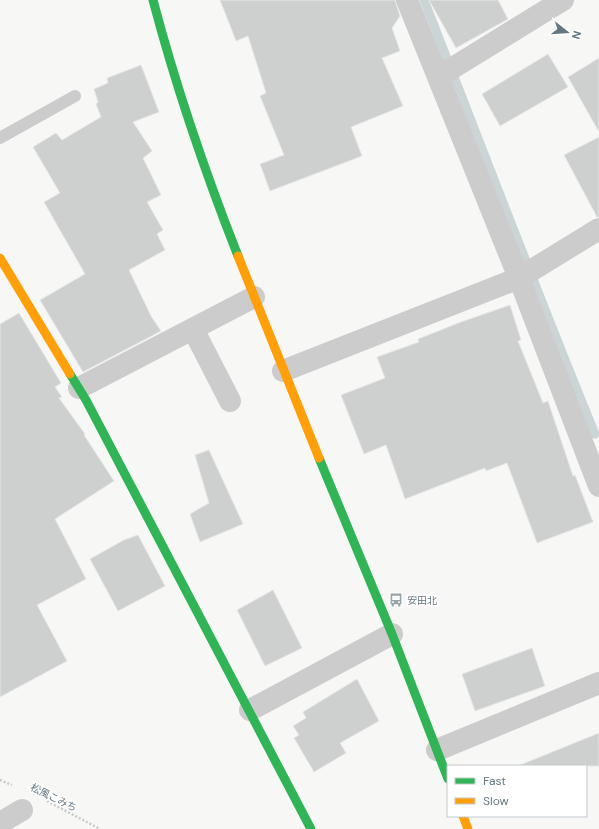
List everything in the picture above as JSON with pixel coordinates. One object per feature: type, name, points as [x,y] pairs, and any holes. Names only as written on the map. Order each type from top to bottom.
[{"type":"street","points":[[153,0],[172,71],[211,188],[283,371],[392,634],[447,776]]},
{"type":"street","points":[[407,0],[593,454],[599,486]]},
{"type":"street","points":[[439,76],[563,0]]},
{"type":"street","points":[[283,371],[521,277],[599,229]]},
{"type":"street","points":[[0,258],[79,388],[250,710],[311,829]]},
{"type":"street","points":[[79,388],[254,297]]},
{"type":"street","points":[[193,329],[230,401]]},
{"type":"street","points":[[250,710],[392,634]]},
{"type":"street","points":[[437,750],[599,683]]},
{"type":"street","points":[[0,823],[22,810]]},
{"type":"street","points":[[463,817],[468,829]]},
{"type":"lane","points":[[0,138],[74,96]]},
{"type":"path","points":[[0,780],[14,786]]},
{"type":"path","name":"松風こみち","points":[[44,800],[100,829]]},
{"type":"building","points":[[220,0],[395,0],[400,16],[392,28],[400,51],[382,58],[403,106],[351,127],[362,156],[270,191],[260,164],[284,155],[260,96],[266,93],[248,36],[236,41]]},
{"type":"building","points":[[429,0],[498,0],[508,19],[456,48]]},
{"type":"building","points":[[548,54],[568,87],[500,126],[482,94]]},
{"type":"building","points":[[599,58],[599,132],[568,77]]},
{"type":"building","points":[[141,65],[159,112],[133,122],[152,151],[143,158],[161,195],[147,202],[163,230],[157,234],[165,250],[129,270],[151,316],[161,331],[83,372],[40,300],[85,274],[44,202],[60,193],[33,147],[56,133],[62,140],[101,117],[96,104],[98,102],[94,89],[108,83],[107,78]]},
{"type":"building","points":[[599,137],[599,217],[597,217],[564,155]]},
{"type":"building","points":[[510,305],[521,340],[518,341],[543,403],[548,401],[573,476],[575,475],[593,522],[537,543],[507,463],[486,471],[485,468],[405,499],[386,445],[364,454],[341,395],[385,378],[377,357],[419,342],[418,339],[461,322]]},
{"type":"building","points":[[19,313],[61,383],[55,387],[62,397],[59,398],[85,434],[84,435],[114,481],[55,519],[86,579],[37,605],[67,661],[0,697],[0,324]]},
{"type":"building","points":[[209,450],[243,524],[200,542],[190,514],[209,503],[195,455]]},
{"type":"building","points":[[138,535],[165,586],[118,611],[90,559],[124,540]]},
{"type":"building","points":[[273,590],[302,648],[265,666],[237,610]]},
{"type":"building","points":[[532,648],[545,686],[475,711],[462,674]]},
{"type":"building","points":[[357,679],[379,721],[340,743],[346,753],[314,772],[294,738],[299,735],[293,726],[306,718],[303,712]]},
{"type":"building","points":[[599,733],[599,766],[520,765]]},
{"type":"waterway","points":[[424,0],[595,434]]},
{"type":"traffic: fast","points":[[153,0],[171,65],[192,129],[238,256]]},
{"type":"traffic: fast","points":[[70,374],[86,400],[311,829]]},
{"type":"traffic: fast","points":[[319,458],[392,634],[447,776]]},
{"type":"traffic: slow","points":[[238,256],[319,458]]},
{"type":"traffic: slow","points":[[0,258],[70,374]]},
{"type":"traffic: slow","points":[[463,817],[468,829]]},
{"type":"place","name":"安田北","points":[[396,600]]}]
